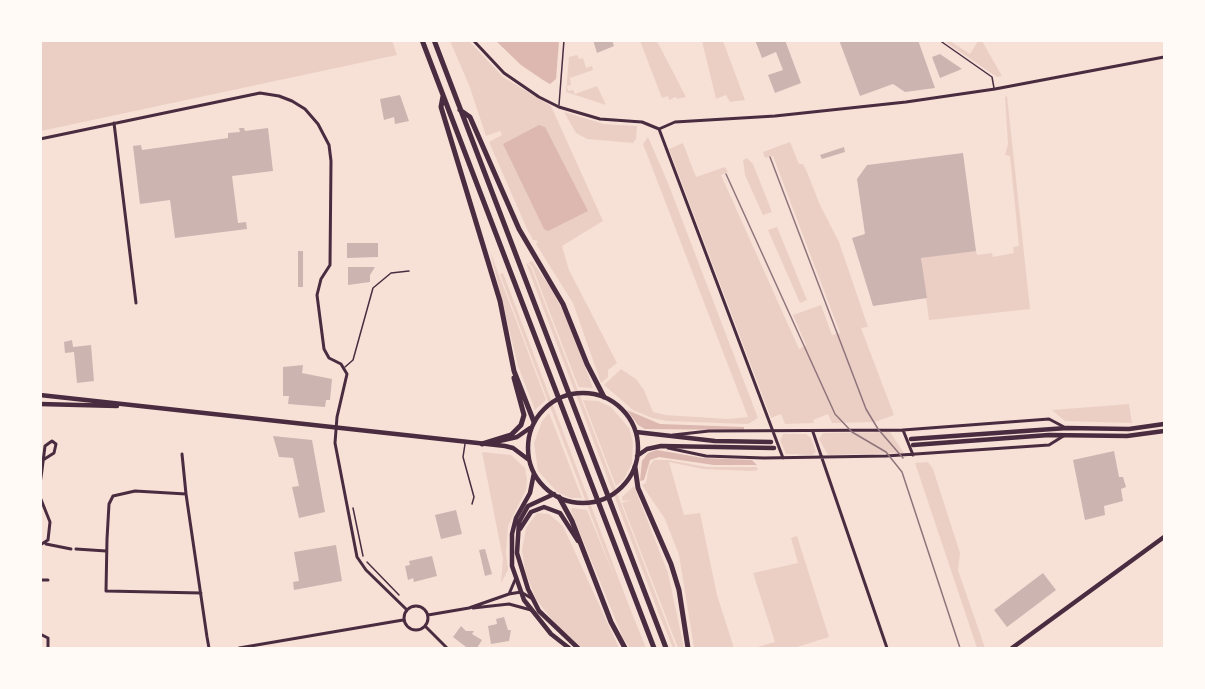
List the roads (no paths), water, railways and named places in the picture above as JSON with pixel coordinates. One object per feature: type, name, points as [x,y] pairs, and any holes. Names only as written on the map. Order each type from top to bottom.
[{"type":"highway","points":[[422,40],[654,648]]},
{"type":"highway","points":[[434,40],[666,648]]},
{"type":"highway","points":[[443,95],[441,107],[500,301],[514,370],[533,424]]},
{"type":"highway","points":[[460,110],[470,117],[519,229],[563,304],[590,372],[604,397]]},
{"type":"highway","points":[[482,444],[511,435],[521,425],[524,414],[514,385],[514,370]]},
{"type":"highway","points":[[634,467],[638,488],[671,564],[679,590],[688,648]]},
{"type":"highway","points":[[556,496],[581,545],[610,622],[625,648]]},
{"type":"main road","points":[[482,444],[517,437],[533,424],[547,406],[560,398],[583,393],[604,397],[624,411],[636,432],[637,456],[634,467],[618,490],[606,498],[584,503],[556,496],[534,473],[529,460],[529,437],[533,424]]},
{"type":"main road","points":[[40,395],[336,430],[513,448],[529,460]]},
{"type":"main road","points":[[40,404],[152,407]]},
{"type":"main road","points":[[1164,424],[1129,429],[1067,428],[912,442],[1065,435],[1128,436],[1164,431]]},
{"type":"main road","points":[[636,432],[772,445],[661,446],[647,449],[637,456]]},
{"type":"main road","points":[[534,473],[530,493],[516,518],[512,534],[510,551],[515,579],[520,592],[528,596],[549,621],[578,648]]},
{"type":"main road","points":[[556,496],[528,506],[519,522],[517,537],[520,568],[531,610],[550,634],[569,648]]},
{"type":"main road","points":[[517,537],[531,512],[544,507],[560,513],[581,545]]},
{"type":"main road","points":[[1012,648],[1164,537]]},
{"type":"street","points":[[473,40],[488,58],[512,79],[559,106],[600,119],[642,122],[659,129],[675,122],[860,108],[994,89],[1164,57]]},
{"type":"street","points":[[40,139],[260,93],[279,96],[305,109],[318,124],[329,145],[330,265],[321,279],[317,296],[324,349],[329,358],[344,368],[347,381],[335,443],[357,557],[366,570],[406,609]]},
{"type":"street","points":[[114,123],[136,303]]},
{"type":"street","points":[[659,129],[783,458]]},
{"type":"street","points":[[665,436],[709,431],[903,430],[1049,419],[1067,428]]},
{"type":"street","points":[[903,430],[913,455]]},
{"type":"street","points":[[812,431],[887,648]]},
{"type":"street","points":[[661,446],[706,456],[783,458],[913,455],[1049,445],[1056,443],[1065,435]]},
{"type":"street","points":[[40,484],[43,460],[45,446],[52,441],[56,444],[54,453],[43,460]]},
{"type":"street","points":[[183,454],[186,494],[209,648]]},
{"type":"street","points":[[186,494],[135,491],[113,496],[109,504],[106,591],[201,593]]},
{"type":"street","points":[[40,497],[50,522],[46,544]]},
{"type":"street","points":[[40,545],[71,549]]},
{"type":"street","points":[[76,549],[106,550]]},
{"type":"street","points":[[509,594],[515,579]]},
{"type":"street","points":[[40,580],[48,580]]},
{"type":"street","points":[[469,608],[520,592]]},
{"type":"street","points":[[517,604],[528,596]]},
{"type":"street","points":[[428,615],[469,608],[517,604],[531,610]]},
{"type":"street","points":[[406,609],[417,605],[424,608],[428,615],[425,626]]},
{"type":"street","points":[[406,609],[403,620],[407,627],[414,630],[425,626]]},
{"type":"street","points":[[239,648],[403,620]]},
{"type":"street","points":[[425,626],[447,648]]},
{"type":"street","points":[[40,634],[48,638],[48,648]]},
{"type":"lane","points":[[559,106],[564,40]]},
{"type":"lane","points":[[939,40],[992,77],[994,89]]},
{"type":"lane","points":[[344,368],[353,360],[373,288],[391,273],[409,271]]},
{"type":"lane","points":[[465,443],[463,457],[474,497],[472,504]]},
{"type":"tram line","points":[[770,157],[866,409],[878,429],[903,458]]},
{"type":"tram line","points":[[726,174],[835,414],[852,432],[886,452],[902,472],[960,648]]}]
